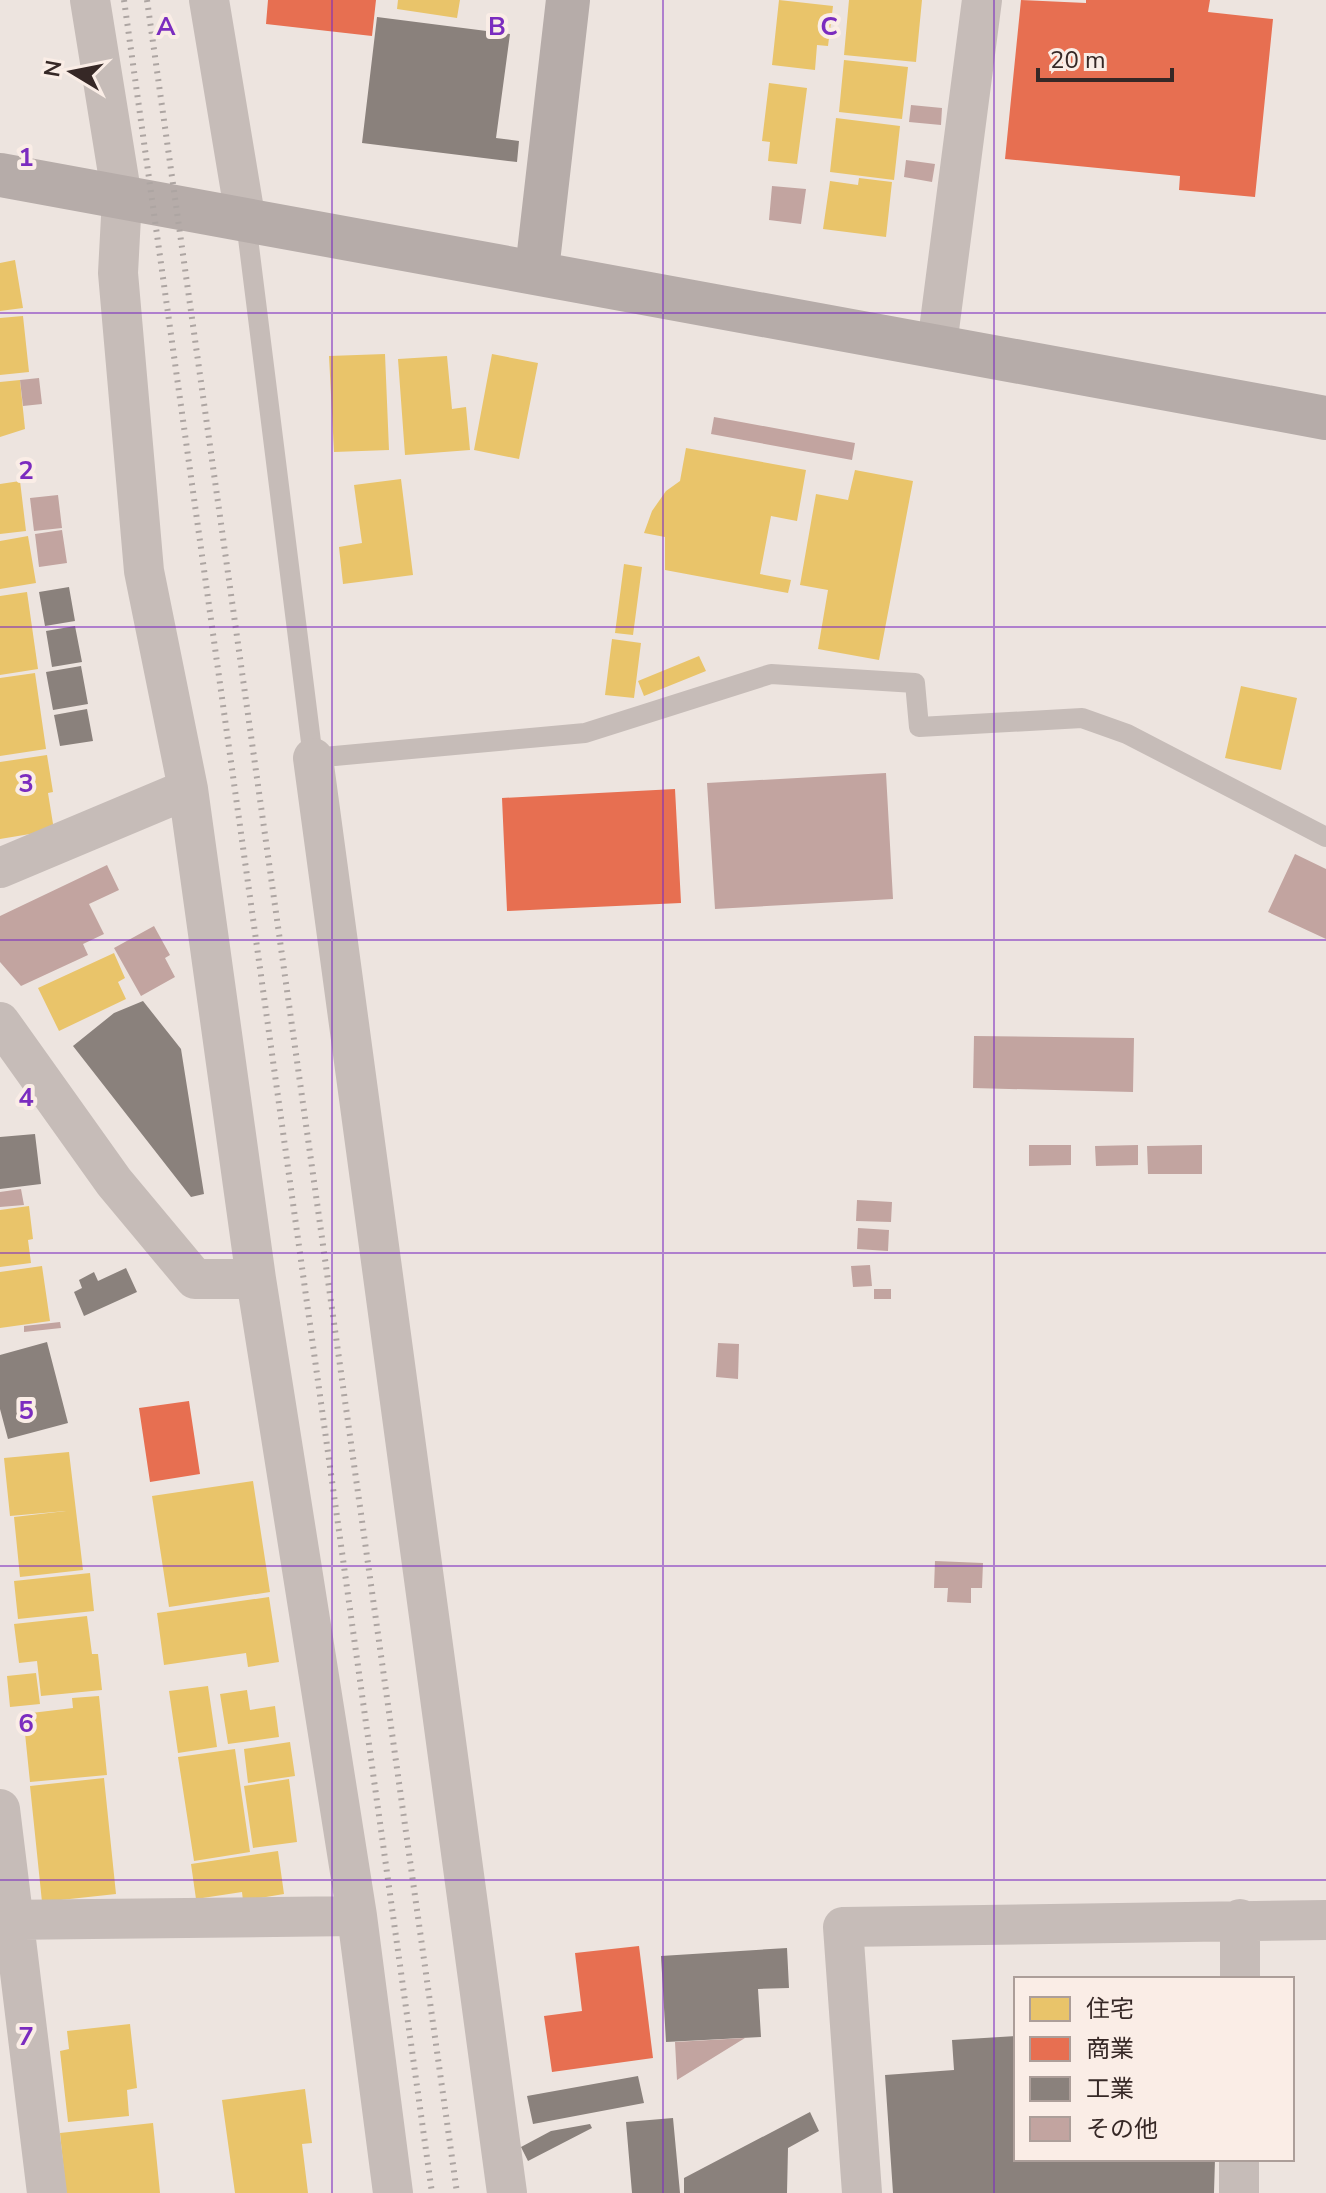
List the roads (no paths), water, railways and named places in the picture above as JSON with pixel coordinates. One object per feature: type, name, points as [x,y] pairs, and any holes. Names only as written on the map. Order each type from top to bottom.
[{"type":"street","points":[[90,0],[122,198],[118,273],[144,571],[188,789],[256,1279],[357,1916],[393,2193]]},
{"type":"street","points":[[209,0],[246,222]]},
{"type":"street","points":[[537,270],[568,0]]},
{"type":"street","points":[[937,345],[982,0]]},
{"type":"street","points":[[0,175],[246,222],[537,270],[1326,418]]},
{"type":"street","points":[[313,758],[507,2193]]},
{"type":"street","points":[[0,868],[188,789]]},
{"type":"street","points":[[0,1022],[114,1182],[195,1279],[256,1279]]},
{"type":"street","points":[[0,1809],[6,1920],[47,2193]]},
{"type":"street","points":[[6,1920],[357,1916]]},
{"type":"street","points":[[1240,1919],[1240,1977]]},
{"type":"street","points":[[862,2193],[843,1927],[1326,1920]]},
{"type":"street","points":[[1239,2161],[1239,2193]]},
{"type":"lane","points":[[246,222],[313,758],[585,733],[771,674],[915,683],[919,727],[1082,718],[1127,734],[1326,837]]},
{"type":"railway","points":[[124,0],[432,2193]]},
{"type":"railway","points":[[147,0],[457,2193]]}]
